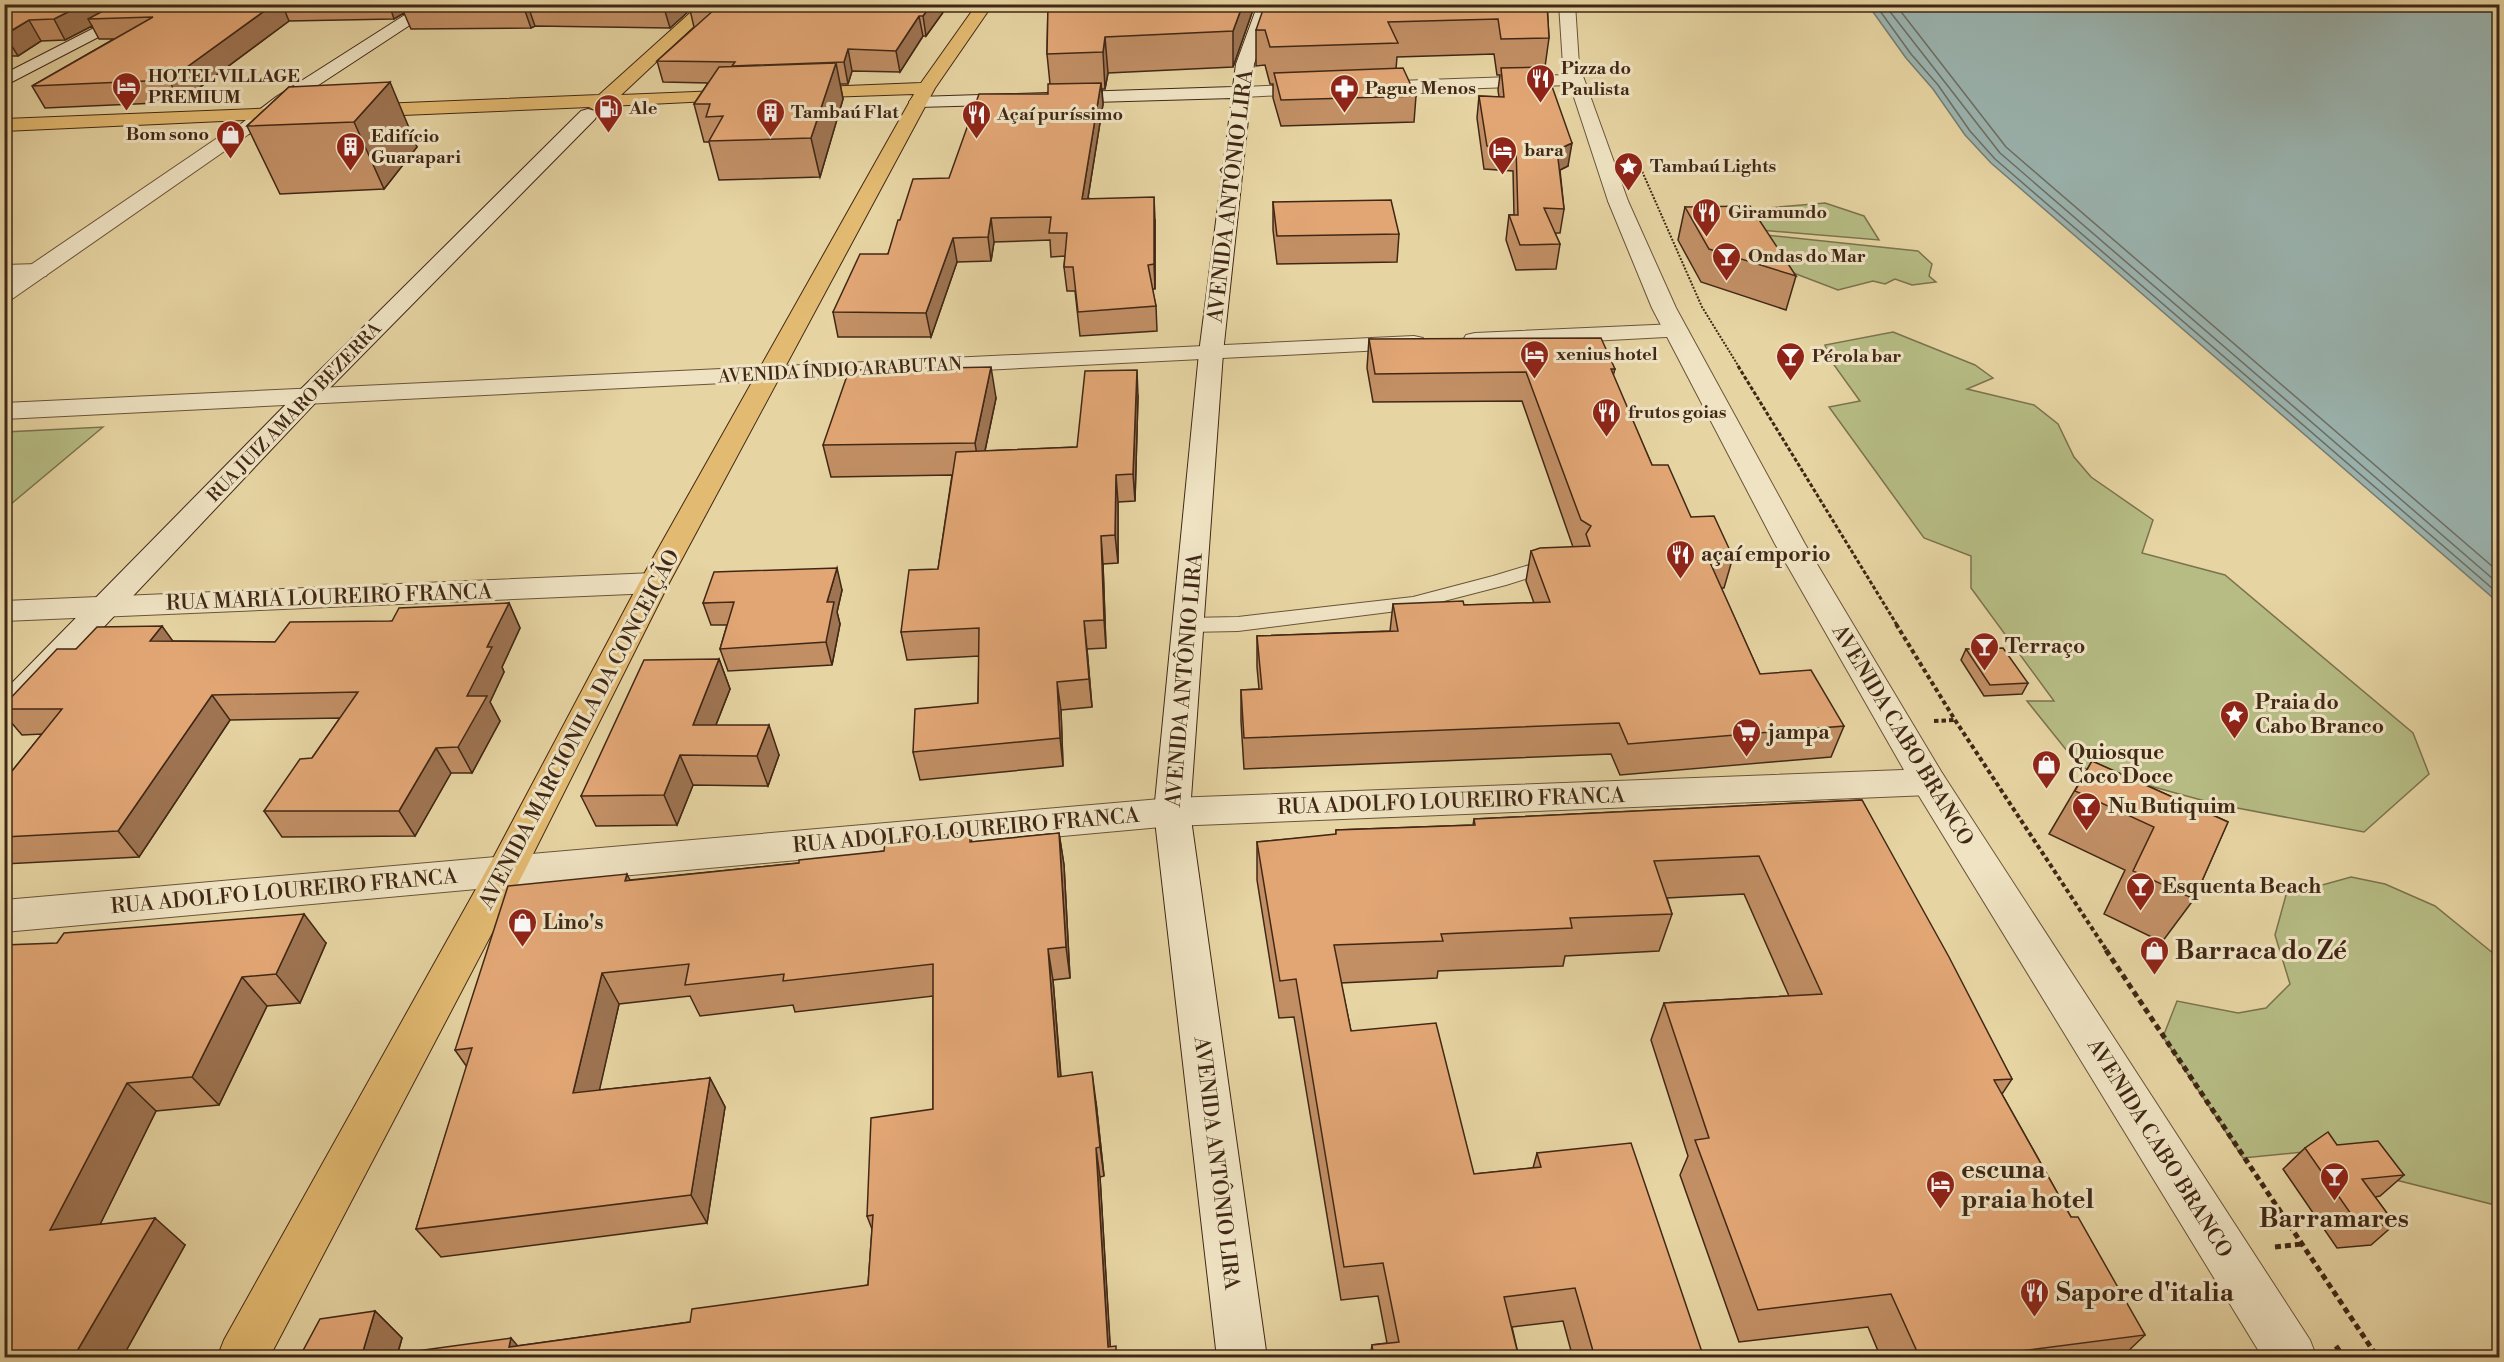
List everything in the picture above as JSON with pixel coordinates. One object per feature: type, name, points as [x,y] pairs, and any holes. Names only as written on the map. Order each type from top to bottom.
[{"type":"main road","points":[[596,108],[710,4]]},
{"type":"main road","name":"AVENIDA MARCIONILA DA CONCEIÇÃO","points":[[242,1358],[505,872],[654,583],[922,95],[985,4]]},
{"type":"main road","points":[[4,138],[242,130],[332,119],[922,95]]},
{"type":"main road","points":[[4,125],[261,115],[332,119]]},
{"type":"street","points":[[4,81],[154,4]]},
{"type":"street","points":[[4,294],[261,115],[434,4]]},
{"type":"street","name":"AVENIDA ANTÔNIO LIRA","points":[[1242,1358],[1172,812],[1211,353],[1245,64],[1266,4]]},
{"type":"street","name":"AVENIDA CABO BRANCO","points":[[1567,4],[1574,73],[1618,201],[1676,331],[1790,544],[1929,782],[2292,1358]]},
{"type":"street","points":[[1361,72],[1574,73]]},
{"type":"street","points":[[1244,84],[1326,73]]},
{"type":"street","points":[[922,95],[1244,84],[1344,88],[1574,73]]},
{"type":"street","name":"RUA JUIZ AMARO BEZERRA","points":[[4,712],[309,395],[596,108]]},
{"type":"street","points":[[4,272],[38,271]]},
{"type":"street","name":"AVENIDA ÍNDIO ARABUTAN","points":[[4,411],[1676,331]]},
{"type":"street","name":"RUA MARIA LOUREIRO FRANCA","points":[[4,611],[654,583]]},
{"type":"street","name":"RUA ADOLFO LOUREIRO FRANCA","points":[[4,916],[1172,812],[1929,782]]},
{"type":"lane","points":[[1188,625],[1238,624],[1413,603],[1499,581],[1573,558]]},
{"type":"path","points":[[1669,232],[1702,307],[1955,720],[2184,1069],[2378,1358]]},
{"type":"path","points":[[2270,1248],[2276,1257]]},
{"type":"path","points":[[2332,1339],[2344,1358]]},
{"type":"green space","points":[[1825,203],[1864,216],[1879,240],[1737,228],[1745,210]]},
{"type":"green space","points":[[1756,234],[1918,251],[1932,264],[1929,276],[1936,282],[1912,285],[1895,279],[1885,284],[1873,281],[1838,290],[1791,272]]},
{"type":"green space","points":[[1893,332],[1975,365],[1993,378],[1967,389],[2034,405],[2058,424],[2074,457],[2091,477],[2153,520],[2142,553],[2225,575],[2413,733],[2429,774],[2364,832],[2216,804],[2080,767],[2027,701],[2054,701],[1971,588],[1971,556],[1924,538],[1829,407],[1860,401],[1829,358],[1825,345]]},
{"type":"green space","points":[[103,427],[5,509],[5,432]]},
{"type":"green space","points":[[2351,877],[2385,884],[2435,906],[2499,958],[2499,1206],[2388,1178],[2364,1146],[2243,1158],[2163,1037],[2177,1001],[2238,1013],[2266,1008],[2290,984],[2275,935],[2286,895]]},
{"type":"water","points":[[1868,5],[2499,5],[2499,603],[1991,163],[1965,135],[1933,89],[1906,58]]},
{"type":"building","points":[[4,4],[84,4],[54,19],[29,20],[4,35]]},
{"type":"building","points":[[116,4],[274,4],[169,80],[32,86],[153,17],[88,19]]},
{"type":"building","points":[[410,4],[668,4],[664,8],[528,6],[524,8],[403,9]]},
{"type":"building","points":[[694,4],[932,4],[923,16],[919,16],[896,51],[848,49],[844,62],[732,66],[735,62],[657,61],[715,9],[690,8]]},
{"type":"building","points":[[1048,4],[1243,4],[1233,31],[1105,37],[1103,52],[1047,54]]},
{"type":"building","points":[[1265,4],[1547,4],[1549,38],[1501,39],[1498,19],[1388,22],[1398,43],[1270,47],[1265,30],[1256,30]]},
{"type":"building","points":[[836,63],[811,138],[709,141],[723,116],[706,117],[710,104],[694,104],[719,67]]},
{"type":"building","points":[[1547,67],[1572,143],[1557,150],[1564,209],[1544,208],[1560,244],[1520,245],[1509,215],[1518,215],[1516,147],[1487,146],[1479,96],[1504,97],[1501,68]]},
{"type":"building","points":[[1403,68],[1416,96],[1281,100],[1274,73]]},
{"type":"building","points":[[390,82],[354,122],[247,126],[289,87]]},
{"type":"building","points":[[1101,83],[1082,199],[1154,197],[1154,264],[1148,265],[1156,306],[1078,312],[1073,267],[1064,267],[1067,233],[1049,233],[1051,217],[991,218],[988,237],[953,238],[926,313],[833,312],[860,254],[888,254],[913,179],[949,178],[979,94],[1048,94],[1048,84]]},
{"type":"building","points":[[1391,200],[1399,234],[1277,236],[1273,202]]},
{"type":"building","points":[[1750,206],[1796,276],[1709,249],[1685,207]]},
{"type":"building","points":[[1601,338],[1615,369],[1611,369],[1652,465],[1668,465],[1691,517],[1714,516],[1733,557],[1708,558],[1760,674],[1811,670],[1844,726],[1628,744],[1619,723],[1244,738],[1241,690],[1262,689],[1257,636],[1398,631],[1393,604],[1463,601],[1464,605],[1550,602],[1531,551],[1540,548],[1590,546],[1586,534],[1591,526],[1581,520],[1526,372],[1375,374],[1369,339]]},
{"type":"building","points":[[991,367],[975,443],[823,445],[849,370]]},
{"type":"building","points":[[1137,370],[1133,474],[1116,475],[1115,535],[1101,536],[1104,620],[1084,621],[1089,679],[1057,682],[1060,738],[913,752],[915,709],[978,703],[979,628],[901,632],[909,570],[938,569],[956,452],[1077,447],[1085,371]]},
{"type":"building","points":[[837,568],[827,602],[834,602],[826,642],[720,649],[734,602],[703,603],[714,572]]},
{"type":"building","points":[[509,603],[487,647],[492,647],[467,696],[487,696],[458,747],[436,748],[399,811],[264,811],[300,759],[312,758],[358,692],[212,695],[118,831],[4,837],[4,781],[62,709],[4,709],[4,705],[57,649],[76,649],[97,627],[162,626],[150,641],[275,642],[290,622],[392,621],[399,608]]},
{"type":"building","points":[[2003,648],[2028,683],[1990,685],[1966,649]]},
{"type":"building","points":[[719,659],[693,725],[769,725],[757,756],[680,755],[664,795],[581,796],[644,660]]},
{"type":"building","points":[[2092,761],[2228,822],[2194,899],[2133,871],[2154,827],[2075,791]]},
{"type":"building","points":[[1862,800],[1949,957],[2012,1079],[1994,1080],[2071,1217],[2078,1217],[2145,1335],[1966,1358],[1920,1358],[1891,1294],[1758,1310],[1695,1140],[1709,1138],[1664,1003],[1822,994],[1759,856],[1654,861],[1672,914],[1570,918],[1572,928],[1441,934],[1443,941],[1334,945],[1351,1031],[1436,1023],[1474,1174],[1541,1167],[1537,1153],[1631,1143],[1704,1358],[1595,1358],[1575,1288],[1504,1297],[1519,1358],[1374,1358],[1372,1345],[1399,1342],[1383,1263],[1344,1267],[1296,979],[1280,981],[1257,842],[1336,834],[1336,830],[1475,825],[1474,819]]},
{"type":"building","points":[[970,832],[970,842],[1059,833],[1066,947],[1048,949],[1058,1077],[1092,1072],[1100,1147],[1096,1148],[1108,1347],[1116,1346],[1116,1358],[365,1358],[511,1338],[509,1347],[690,1322],[692,1309],[868,1285],[873,1215],[867,1216],[871,1118],[933,1109],[933,964],[783,981],[784,974],[685,985],[689,964],[602,973],[573,1093],[710,1078],[691,1195],[416,1229],[472,1048],[455,1050],[508,886],[627,874],[625,881],[799,863],[799,860],[884,851],[885,841]]},
{"type":"building","points":[[304,914],[276,974],[242,977],[192,1077],[127,1083],[50,1230],[155,1218],[73,1358],[4,1358],[4,945],[57,943],[64,933]]},
{"type":"building","points":[[2328,1132],[2337,1145],[2378,1141],[2404,1175],[2362,1179],[2395,1224],[2360,1227],[2305,1148]]},
{"type":"building","points":[[375,1311],[361,1358],[299,1358],[320,1319]]},
{"type":"place","name":"Pizza do Paulista","points":[[1540,104]]},
{"type":"place","name":"HOTEL VILLAGE PREMIUM","points":[[127,112]]},
{"type":"place","name":"Pague Menos","points":[[1344,114]]},
{"type":"place","name":"Ale","points":[[608,134]]},
{"type":"place","name":"Tambaú Flat","points":[[770,138]]},
{"type":"place","name":"Açaí puríssimo","points":[[976,140]]},
{"type":"place","name":"Bom sono","points":[[230,160]]},
{"type":"place","name":"Edifício Guarapari","points":[[350,172]]},
{"type":"place","name":"bara","points":[[1503,176]]},
{"type":"place","name":"Tambaú Lights","points":[[1629,192]]},
{"type":"place","name":"Giramundo","points":[[1707,238]]},
{"type":"place","name":"Ondas do Mar","points":[[1727,282]]},
{"type":"place","name":"xenius hotel","points":[[1535,380]]},
{"type":"place","name":"Pérola bar","points":[[1791,382]]},
{"type":"place","name":"frutos goias","points":[[1607,438]]},
{"type":"place","name":"açaí emporio","points":[[1680,580]]},
{"type":"place","name":"Terraço","points":[[1984,672]]},
{"type":"place","name":"Praia do Cabo Branco","points":[[2234,740]]},
{"type":"place","name":"jampa","points":[[1747,758]]},
{"type":"place","name":"Quiosque Coco Doce","points":[[2047,790]]},
{"type":"place","name":"Nu Butiquim","points":[[2087,832]]},
{"type":"place","name":"Esquenta Beach","points":[[2141,912]]},
{"type":"place","name":"Lino's","points":[[522,948]]},
{"type":"place","name":"Barraca do Zé","points":[[2154,976]]},
{"type":"place","name":"Barramares","points":[[2334,1202]]},
{"type":"place","name":"escuna praia hotel","points":[[1940,1210]]},
{"type":"place","name":"Sapore d'italia","points":[[2035,1318]]}]
